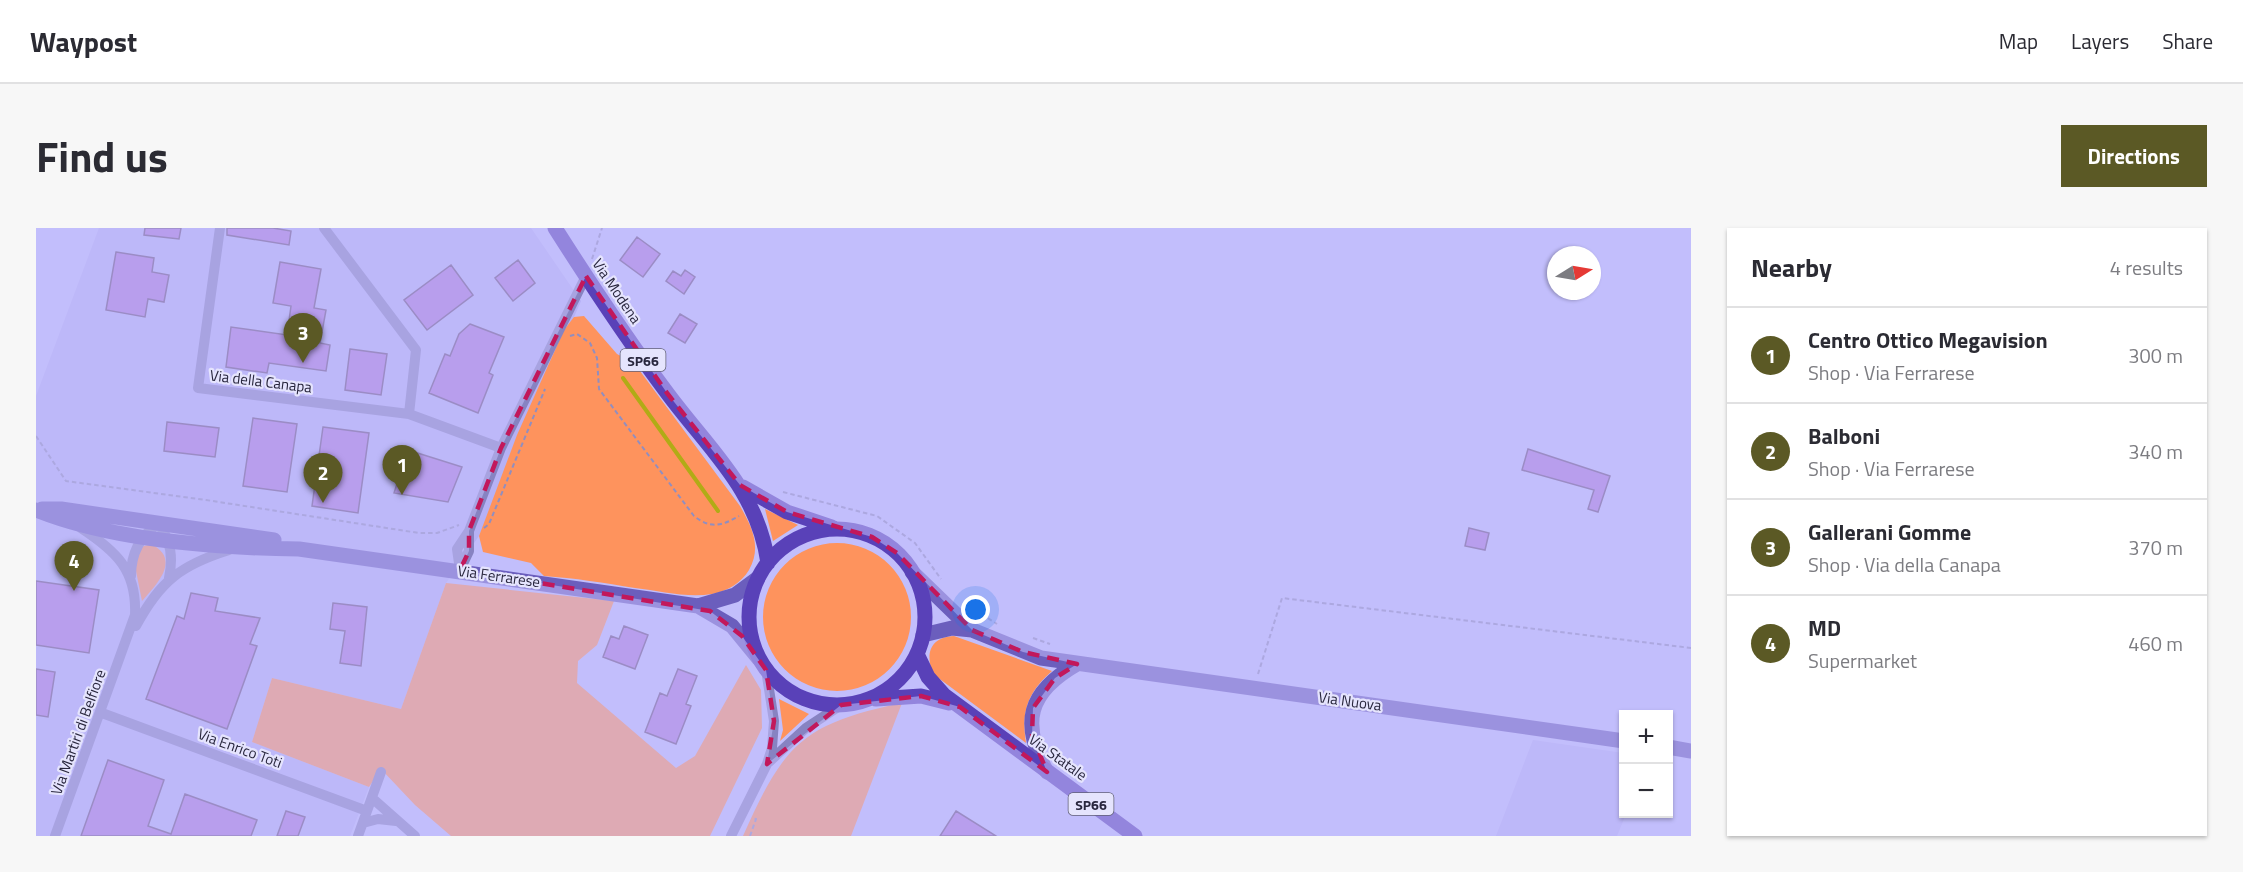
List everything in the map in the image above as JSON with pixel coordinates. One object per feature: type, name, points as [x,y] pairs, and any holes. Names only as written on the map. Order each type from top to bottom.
[{"type":"main road","name":"Via Modena","points":[[555,228],[667,393],[741,485],[760,505],[872,537],[897,553],[912,572],[922,593],[924,608],[923,635],[917,654],[910,667],[892,687],[867,700],[841,705],[823,704],[794,694],[763,664],[752,639],[749,618],[758,578],[781,549],[804,536],[841,529]]},
{"type":"main road","points":[[760,505],[768,563]]},
{"type":"main road","name":"Via Ferrarese","points":[[36,510],[62,509],[281,541],[299,549]]},
{"type":"main road","name":"Via Ferrarese","points":[[36,510],[74,524],[167,540],[235,548],[299,549],[460,570],[698,606],[732,626],[763,664]]},
{"type":"main road","name":"Via Nuova","points":[[912,572],[972,630]]},
{"type":"main road","name":"Via Ferrarese","points":[[698,606],[735,595],[758,578]]},
{"type":"main road","name":"Via Nuova","points":[[923,635],[952,628],[972,630],[1023,652],[1077,664],[1619,740]]},
{"type":"main road","name":"Via Statale","points":[[917,654],[932,682],[960,708],[1135,836]]},
{"type":"main road","points":[[1047,772],[1032,735],[1033,708],[1055,678],[1077,664]]},
{"type":"main road","name":"Via Statale","points":[[867,700],[921,696],[935,698],[960,708]]},
{"type":"main road","points":[[1673,748],[1691,751]]},
{"type":"street","name":"Via della Canapa","points":[[220,228],[198,388],[409,414],[501,448]]},
{"type":"street","points":[[324,228],[416,351],[409,414]]},
{"type":"street","points":[[460,570],[457,549],[469,531],[501,448],[586,276]]},
{"type":"street","name":"Via Martiri di Belfiore","points":[[74,524],[113,551],[126,569],[131,582]]},
{"type":"street","points":[[158,524],[167,540],[172,558],[169,578]]},
{"type":"street","name":"Via Martiri di Belfiore","points":[[55,836],[129,639],[135,615],[131,582],[133,555],[144,536],[158,524]]},
{"type":"street","name":"Via Martiri di Belfiore","points":[[129,639],[146,607],[169,578],[198,560],[235,548]]},
{"type":"street","points":[[733,835],[767,764],[774,737],[774,721],[763,664]]},
{"type":"street","points":[[767,764],[806,728],[841,705]]},
{"type":"street","name":"Via Enrico Toti","points":[[102,713],[367,811]]},
{"type":"street","points":[[358,836],[381,772]]},
{"type":"street","points":[[372,798],[415,836]]},
{"type":"street","points":[[363,823],[378,819],[396,821]]},
{"type":"path","points":[[586,276],[602,228]]},
{"type":"path","points":[[566,338],[577,334],[590,343],[597,358],[599,389],[694,516],[709,525],[718,526],[788,491],[833,507],[877,516],[915,543],[945,584]]},
{"type":"path","points":[[481,529],[489,524],[548,382]]},
{"type":"path","points":[[36,436],[66,482],[217,501],[419,533],[437,533],[459,525]]},
{"type":"path","points":[[1257,677],[1282,598],[1691,648]]},
{"type":"path","points":[[965,602],[1001,626]]},
{"type":"path","points":[[1028,637],[1050,644]]},
{"type":"highlighted area","points":[[586,276],[667,393],[740,485],[787,512],[872,537],[897,553],[972,630],[1023,652],[1077,664],[1055,678],[1033,708],[1032,735],[1047,772],[960,707],[921,696],[841,705],[767,764],[774,721],[766,670],[742,636],[710,611],[460,570],[469,551],[469,531],[501,448]]},
{"type":"shaded area","points":[[99,228],[531,228],[581,301],[479,536],[446,583],[401,709],[272,678],[252,742],[369,787],[350,836],[36,836],[36,396]]},
{"type":"shaded area","points":[[584,316],[617,354],[634,363],[740,506],[752,529],[755,553],[746,575],[729,589],[712,594],[683,595],[544,576],[531,563],[483,552],[479,536],[517,435],[564,330],[574,317]]},
{"type":"shaded area","points":[[765,509],[798,525],[773,541]]},
{"type":"shaded area","points":[[837,543],[865,549],[889,565],[905,589],[911,617],[905,645],[889,669],[865,685],[837,691],[809,685],[785,669],[769,645],[763,617],[769,589],[785,565],[809,549]]},
{"type":"shaded area","points":[[151,544],[160,550],[166,564],[160,579],[142,601],[134,561],[141,547]]},
{"type":"shaded area","points":[[446,583],[614,601],[597,645],[578,661],[577,683],[676,768],[695,756],[746,665],[761,690],[762,728],[710,836],[451,836],[415,805],[381,769],[369,787],[252,742],[272,678],[401,709]]},
{"type":"shaded area","points":[[954,636],[1052,671],[1037,687],[1028,703],[1025,721],[1026,743],[933,674],[930,660],[932,648],[939,640]]},
{"type":"shaded area","points":[[779,699],[809,714],[780,741],[783,730]]},
{"type":"shaded area","points":[[902,703],[851,836],[743,836],[771,779],[800,743],[819,730],[841,720]]},
{"type":"shaded area","points":[[1533,740],[1619,752],[1619,818],[1624,818],[1617,836],[1496,836]]},
{"type":"building","points":[[145,228],[181,228],[179,239],[144,235]]},
{"type":"building","points":[[227,228],[273,228],[291,231],[289,245],[227,235]]},
{"type":"building","points":[[637,237],[660,254],[643,277],[620,260]]},
{"type":"building","points":[[116,252],[154,258],[152,272],[169,275],[164,302],[148,299],[145,317],[106,310]]},
{"type":"building","points":[[518,260],[535,283],[513,301],[495,278]]},
{"type":"building","points":[[280,262],[321,269],[314,308],[326,310],[320,343],[330,345],[326,371],[269,363],[267,373],[226,367],[231,327],[287,335],[291,306],[273,303]]},
{"type":"building","points":[[451,265],[473,295],[427,330],[404,300]]},
{"type":"building","points":[[685,270],[695,277],[684,294],[666,281],[673,271],[681,276]]},
{"type":"building","points":[[680,314],[697,324],[685,343],[668,333]]},
{"type":"building","points":[[470,324],[504,337],[489,373],[493,375],[478,413],[429,393],[445,354],[450,356],[459,334]]},
{"type":"building","points":[[350,349],[387,354],[381,395],[345,390]]},
{"type":"building","points":[[253,418],[297,424],[287,492],[243,486]]},
{"type":"building","points":[[167,422],[219,428],[215,457],[164,451]]},
{"type":"building","points":[[323,427],[369,433],[358,513],[312,506]]},
{"type":"building","points":[[1528,449],[1610,476],[1598,512],[1588,509],[1594,490],[1522,470]]},
{"type":"building","points":[[408,450],[462,467],[448,502],[394,493]]},
{"type":"building","points":[[1469,528],[1489,533],[1485,550],[1465,546]]},
{"type":"building","points":[[36,581],[99,590],[89,653],[36,645]]},
{"type":"building","points":[[191,593],[218,598],[215,611],[260,618],[250,644],[257,646],[227,729],[146,699],[177,616],[184,619]]},
{"type":"building","points":[[333,603],[367,607],[361,666],[340,663],[345,631],[330,629]]},
{"type":"building","points":[[624,626],[648,635],[635,669],[603,657],[611,636],[619,639]]},
{"type":"building","points":[[36,669],[55,672],[48,717],[36,715]]},
{"type":"building","points":[[678,669],[697,676],[686,704],[691,706],[676,744],[645,732],[660,693],[667,696]]},
{"type":"building","points":[[108,760],[164,780],[148,826],[171,834],[185,794],[257,820],[251,836],[81,836]]},
{"type":"building","points":[[286,811],[305,817],[298,836],[277,836]]},
{"type":"building","points":[[956,811],[996,836],[940,836]]},
{"type":"waterway","points":[[623,378],[718,511]]},
{"type":"place","name":"Gallerani Gomme","points":[[303,363]]},
{"type":"place","name":"Centro Ottico Megavision","points":[[402,495]]},
{"type":"place","name":"Balboni","points":[[323,503]]},
{"type":"place","name":"MD","points":[[74,591]]}]
